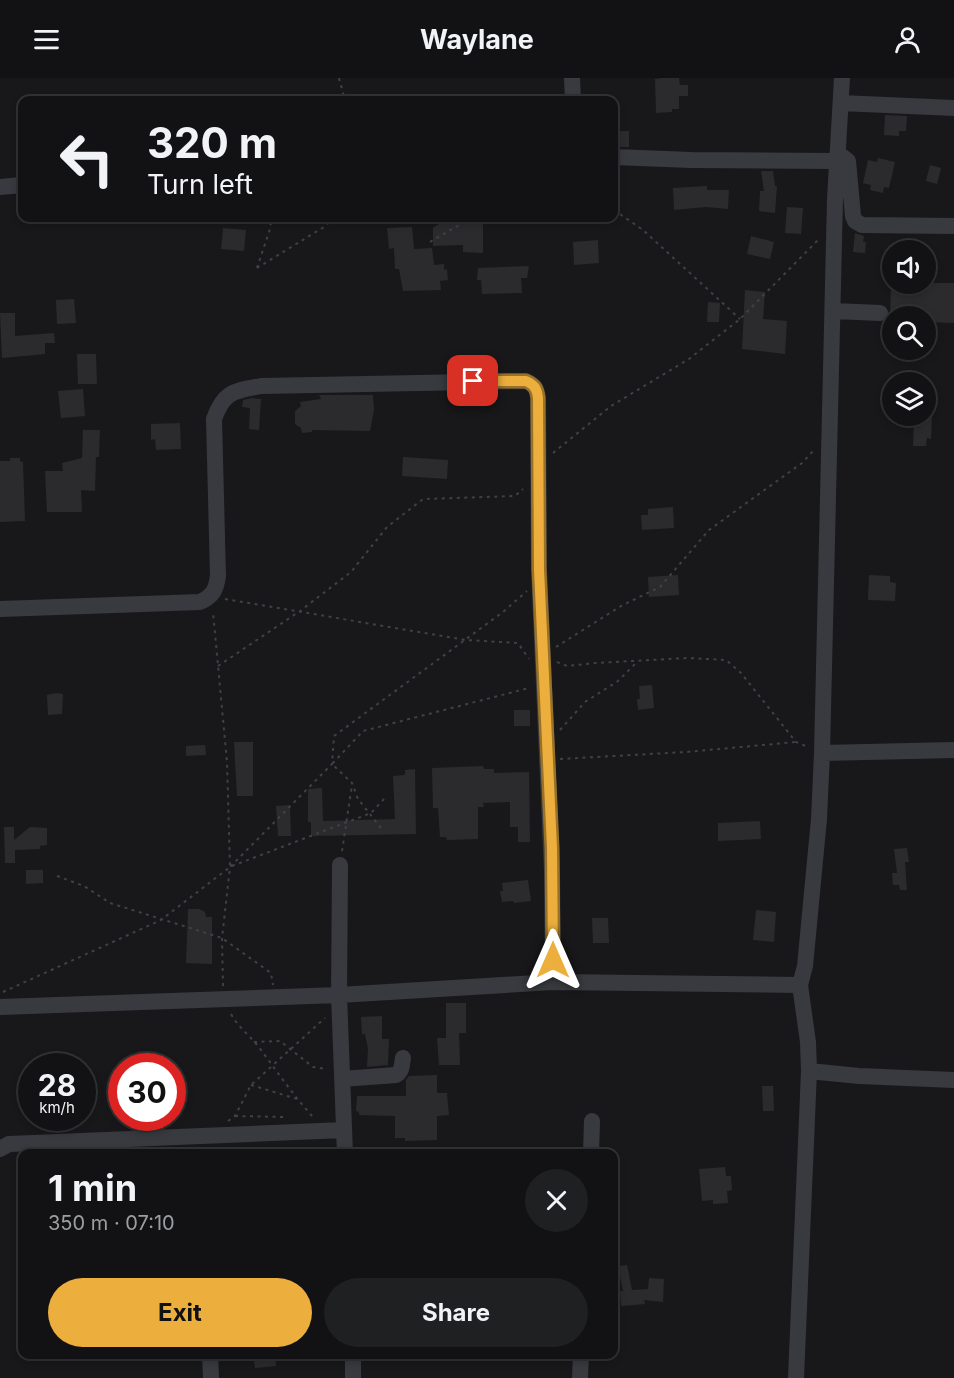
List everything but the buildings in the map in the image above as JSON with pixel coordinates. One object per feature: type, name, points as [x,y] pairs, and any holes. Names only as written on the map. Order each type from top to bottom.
[{"type":"street","points":[[572,78],[573,96]]},
{"type":"street","points":[[796,1378],[809,1071],[808,1042],[800,985],[805,966],[822,753],[828,434],[834,311],[834,226],[842,78]]},
{"type":"street","points":[[841,103],[954,108]]},
{"type":"street","points":[[618,157],[691,160],[838,157],[848,161],[855,221],[862,225],[954,226]]},
{"type":"street","points":[[0,187],[18,185]]},
{"type":"street","points":[[834,311],[880,313]]},
{"type":"street","points":[[0,609],[200,602],[211,597],[218,576],[214,418],[226,396],[240,390],[261,386],[526,381],[533,384],[537,390],[539,469],[540,580],[537,657],[546,684],[553,982]]},
{"type":"street","points":[[822,753],[954,750]]},
{"type":"street","points":[[340,866],[339,1016],[345,1149]]},
{"type":"street","points":[[0,1007],[275,998],[553,982],[800,985]]},
{"type":"street","points":[[342,1075],[396,1075],[402,1068],[403,1058]]},
{"type":"street","points":[[809,1071],[859,1077],[954,1080]]},
{"type":"street","points":[[591,1149],[592,1121]]},
{"type":"street","points":[[0,1149],[9,1144],[203,1145],[344,1130]]},
{"type":"street","points":[[210,1359],[211,1378]]},
{"type":"street","points":[[353,1359],[353,1378]]},
{"type":"street","points":[[580,1378],[581,1359]]},
{"type":"path","points":[[339,78],[344,96]]},
{"type":"path","points":[[618,213],[643,230],[740,319]]},
{"type":"path","points":[[270,222],[271,225],[257,268],[329,222]]},
{"type":"path","points":[[430,242],[464,222]]},
{"type":"path","points":[[218,666],[300,611],[351,572],[387,527],[423,499],[515,496],[539,469],[611,406],[689,359],[740,319],[834,226]]},
{"type":"path","points":[[537,657],[621,606],[660,587],[709,530],[802,463],[828,434]]},
{"type":"path","points":[[332,764],[334,736],[503,612],[540,580]]},
{"type":"path","points":[[302,1117],[313,1117],[254,1042],[237,1026],[224,999],[222,938],[230,867],[227,762],[211,597],[466,640],[518,643],[537,657],[567,666],[687,658],[726,660],[741,673],[796,742]]},
{"type":"path","points":[[548,751],[585,702],[618,681],[639,660]]},
{"type":"path","points":[[0,993],[161,920],[230,867],[363,731],[546,684]]},
{"type":"path","points":[[548,751],[687,752],[796,742],[822,753]]},
{"type":"path","points":[[332,764],[352,783],[358,799],[381,828]]},
{"type":"path","points":[[340,866],[352,783]]},
{"type":"path","points":[[230,867],[371,813],[384,799]]},
{"type":"path","points":[[57,876],[84,886],[110,903],[222,938],[271,973],[275,998]]},
{"type":"path","points":[[227,1121],[235,1116],[251,1084],[324,1018],[339,1016]]},
{"type":"path","points":[[254,1042],[280,1041],[313,1066],[342,1075]]},
{"type":"path","points":[[251,1084],[297,1099]]},
{"type":"path","points":[[235,1116],[291,1117]]},
{"type":"route","points":[[473,381],[526,381],[533,384],[537,390],[539,569],[552,848],[553,960]]}]
